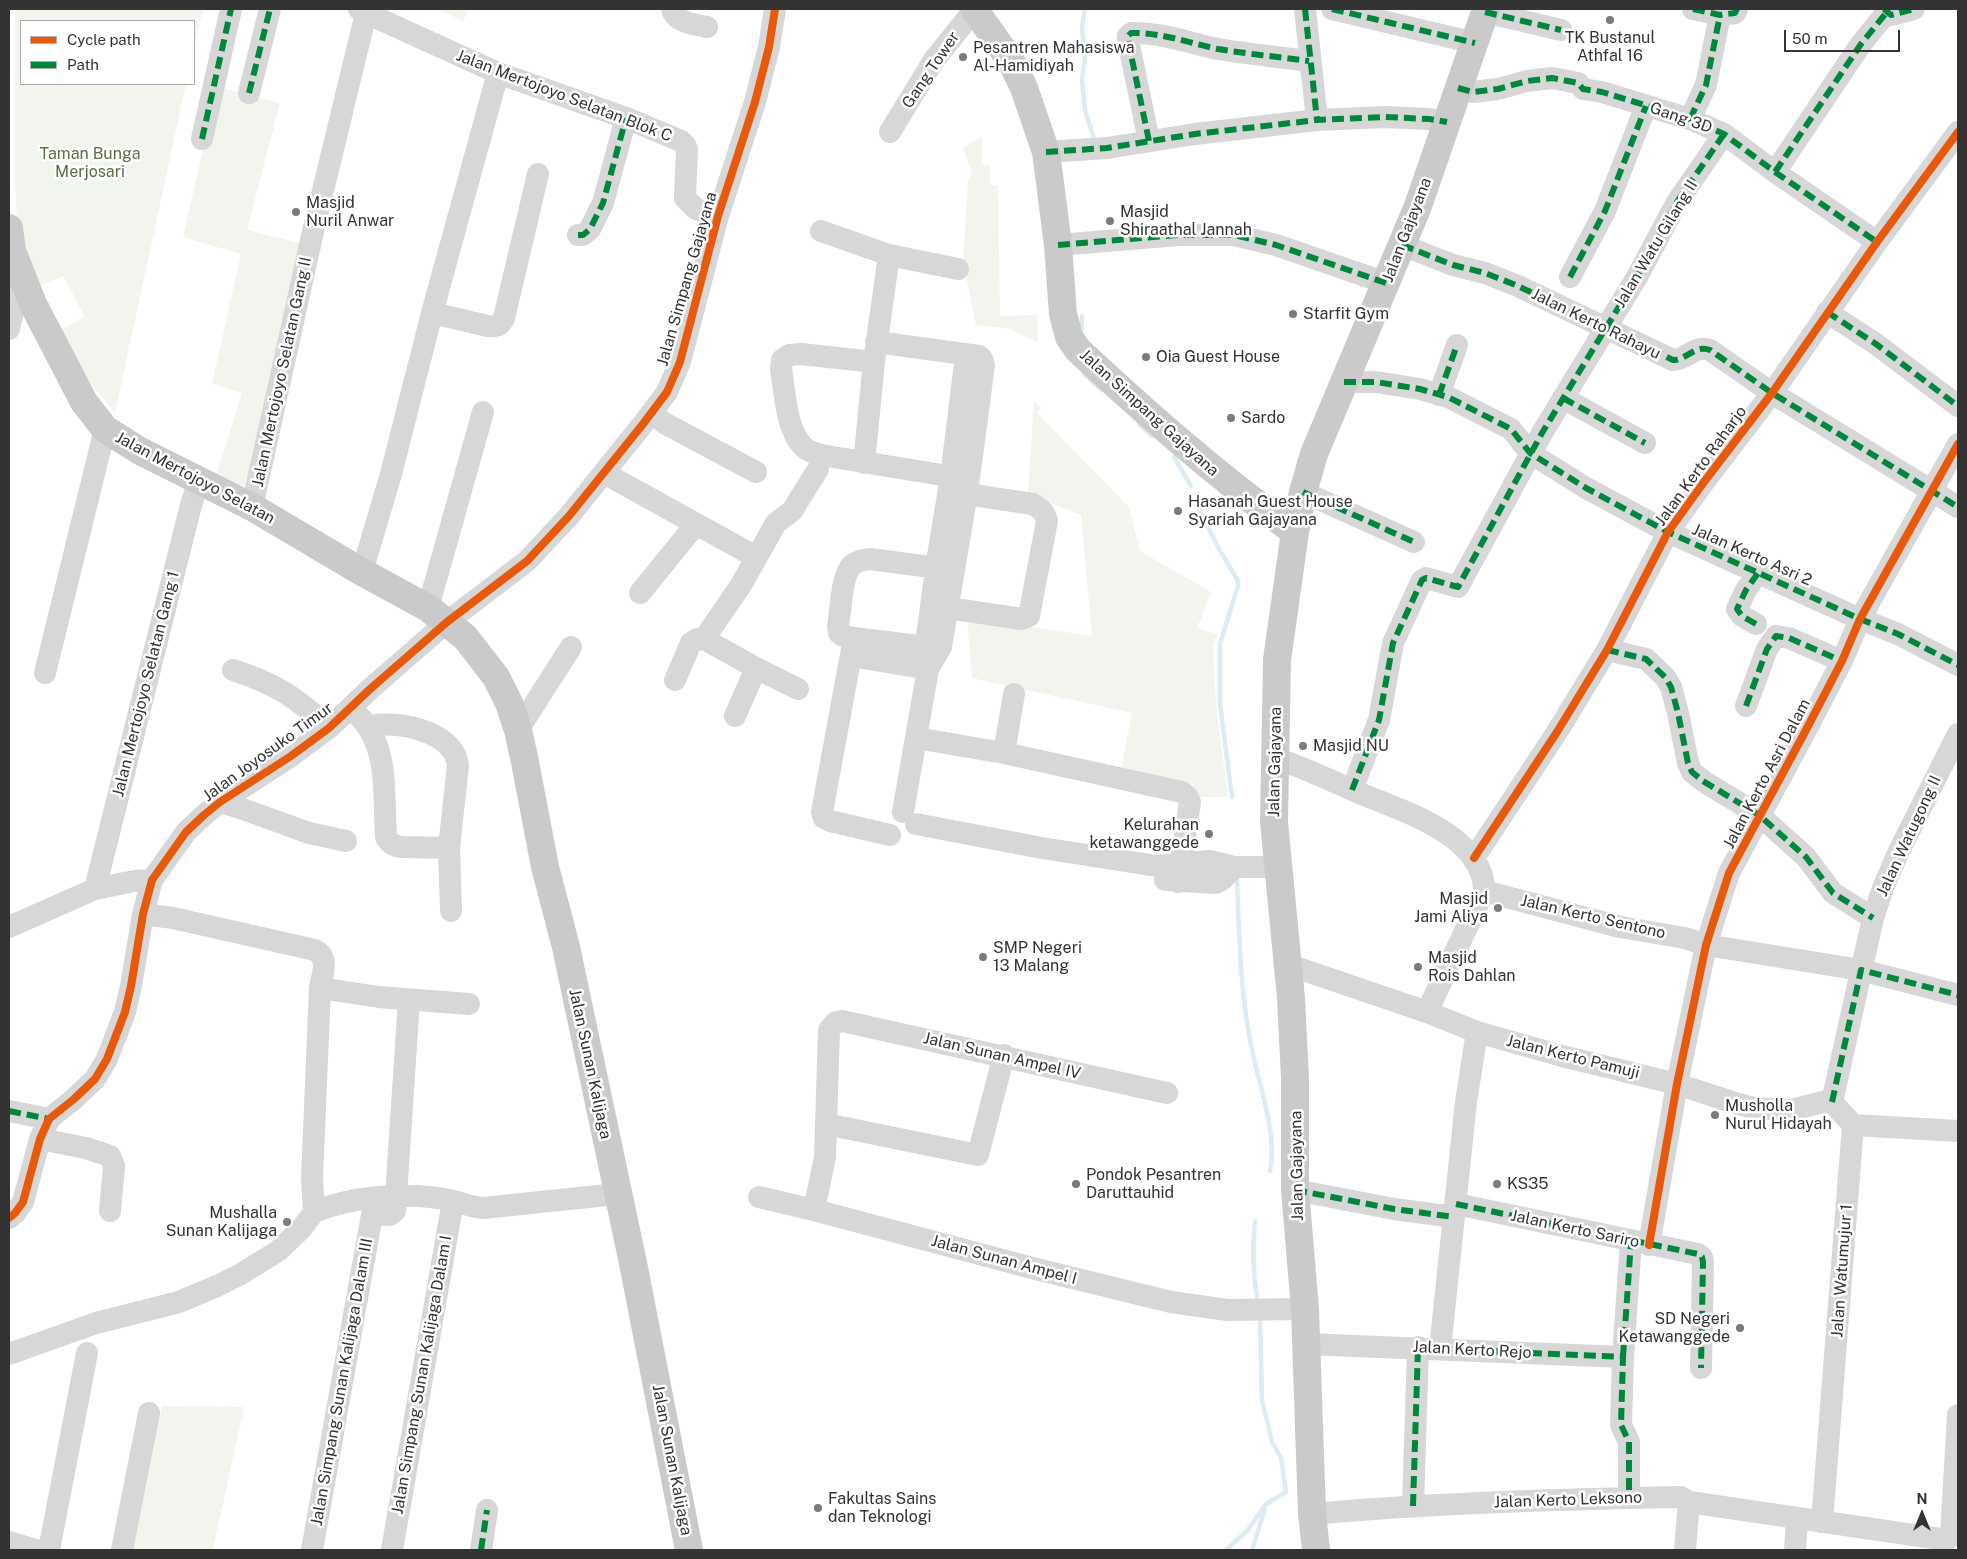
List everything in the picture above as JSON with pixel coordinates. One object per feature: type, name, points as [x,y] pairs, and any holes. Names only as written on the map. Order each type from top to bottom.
[{"type":"main road","name":"Jalan Simpang Gajayana","points":[[975,9],[1011,61],[1024,88],[1046,152],[1058,245],[1065,326],[1069,337],[1078,350],[1215,473],[1295,532]]},
{"type":"main road","name":"Jalan Gajayana","points":[[1316,1550],[1312,1514],[1305,1309],[1296,1190],[1295,1078],[1289,965],[1274,822],[1277,660],[1295,532],[1303,492],[1314,454],[1418,206],[1486,10]]},
{"type":"main road","name":"Jalan Mertojoyo Selatan","points":[[13,251],[33,304],[84,402],[105,429],[126,443],[252,507],[438,615]]},
{"type":"main road","name":"Jalan Sunan Kalijaga","points":[[438,615],[465,637],[496,677],[509,704],[518,730],[546,868],[566,947],[654,1363],[689,1550]]},
{"type":"street","points":[[202,139],[231,9]]},
{"type":"street","points":[[249,93],[270,9]]},
{"type":"street","points":[[672,9],[672,12],[684,22],[707,27]]},
{"type":"street","name":"Jalan Simpang Gajayana","points":[[438,615],[527,561],[569,516],[652,414],[667,392],[680,362],[718,216],[755,102],[769,47],[774,9]]},
{"type":"street","name":"Gang Tower","points":[[890,132],[934,60],[975,9]]},
{"type":"street","points":[[1305,9],[1309,61],[1317,120]]},
{"type":"street","points":[[1332,9],[1475,43]]},
{"type":"street","points":[[1690,119],[1706,84],[1729,12],[1693,9]]},
{"type":"street","points":[[1775,172],[1885,10],[1896,15],[1914,9]]},
{"type":"street","points":[[1486,10],[1560,30]]},
{"type":"street","name":"Jalan Mertojoyo Selatan Blok C","points":[[363,11],[498,73],[626,118],[681,141],[685,145],[687,162],[685,198],[696,209],[718,216]]},
{"type":"street","name":"Jalan Mertojoyo Selatan Gang II","points":[[252,507],[363,11]]},
{"type":"street","points":[[1149,141],[1128,40],[1128,36],[1131,33],[1165,37],[1218,49],[1309,61]]},
{"type":"street","points":[[362,572],[391,474],[432,313],[498,73]]},
{"type":"street","name":"Gang 3D","points":[[1458,88],[1473,92],[1552,78],[1578,84],[1583,89],[1602,92],[1690,119],[1724,134],[1775,172],[1877,242]]},
{"type":"street","points":[[1570,277],[1605,211],[1646,106]]},
{"type":"street","points":[[1046,152],[1107,148],[1317,120],[1385,117],[1429,119],[1447,122]]},
{"type":"street","points":[[578,235],[583,235],[590,229],[603,203],[626,118]]},
{"type":"street","name":"Jalan Kerto Raharjo","points":[[1474,858],[1557,732],[1607,650],[1668,532],[1772,393],[1827,312],[1958,132]]},
{"type":"street","name":"Jalan Watu Gilang II","points":[[1352,790],[1378,720],[1393,643],[1422,580],[1426,578],[1458,587],[1530,453],[1606,329],[1677,202],[1724,134]]},
{"type":"street","points":[[432,313],[488,326],[495,327],[501,324],[538,174]]},
{"type":"street","points":[[821,231],[889,256],[958,269]]},
{"type":"street","points":[[1058,245],[1179,235],[1234,235],[1276,245],[1386,283]]},
{"type":"street","name":"Jalan Kerto Rahayu","points":[[1402,245],[1453,265],[1485,273],[1518,286],[1673,360],[1679,360],[1698,349],[1706,348],[1772,393],[1958,507]]},
{"type":"street","points":[[9,329],[13,251]]},
{"type":"street","points":[[864,463],[875,352],[889,256]]},
{"type":"street","points":[[1827,312],[1876,344],[1958,406]]},
{"type":"street","points":[[1439,395],[1457,345]]},
{"type":"street","points":[[901,826],[928,669],[941,647],[944,584],[959,485],[966,355],[875,352],[789,354],[782,360],[781,369],[792,428],[799,441],[808,450],[821,455],[864,463],[959,485],[1034,504],[1045,514],[1046,529],[1029,616],[1022,619],[944,584],[870,559],[860,560],[852,565],[846,576],[838,626],[839,632],[853,647],[928,669]]},
{"type":"street","name":"Jalan Kerto Asri 2","points":[[1344,382],[1376,382],[1420,389],[1448,397],[1511,429],[1530,453],[1586,488],[1668,532],[1860,619],[1898,634],[1958,665]]},
{"type":"street","points":[[1563,398],[1645,443]]},
{"type":"street","points":[[438,615],[482,412]]},
{"type":"street","points":[[652,414],[666,424],[756,472]]},
{"type":"street","points":[[45,673],[105,429]]},
{"type":"street","name":"Jalan Kerto Asri Dalam","points":[[1629,1498],[1629,1442],[1621,1425],[1623,1364],[1640,1243],[1677,1084],[1706,945],[1730,873],[1759,815],[1842,661],[1860,619],[1958,444]]},
{"type":"street","points":[[704,639],[741,585],[776,523],[792,511],[818,468]]},
{"type":"street","points":[[604,473],[756,557]]},
{"type":"street","name":"Jalan Mertojoyo Selatan Gang 1","points":[[95,889],[199,480]]},
{"type":"street","points":[[1303,492],[1414,542]]},
{"type":"street","points":[[640,592],[696,524]]},
{"type":"street","points":[[1756,624],[1742,616],[1737,608],[1746,590],[1758,573]]},
{"type":"street","points":[[853,647],[923,645],[927,638],[944,584]]},
{"type":"street","name":"Jalan Joyosuko Timur","points":[[9,1218],[15,1213],[22,1202],[18,1180],[40,1139],[48,1119],[90,1084],[107,1059],[125,1012],[143,914],[152,880],[186,832],[220,802],[250,784],[329,728],[369,690],[438,615]]},
{"type":"street","points":[[1746,706],[1767,649],[1776,636],[1789,638],[1842,661]]},
{"type":"street","points":[[675,680],[691,643],[697,639],[704,639],[798,689]]},
{"type":"street","points":[[919,646],[928,669]]},
{"type":"street","points":[[518,730],[572,647]]},
{"type":"street","points":[[853,647],[823,806],[824,818],[830,821],[901,826],[1040,855],[1157,866],[1216,883],[1224,879],[1235,867],[1278,867]]},
{"type":"street","points":[[1607,650],[1646,659],[1665,677],[1671,687],[1688,763],[1692,772],[1703,781],[1759,815],[1806,857],[1832,893],[1873,918]]},
{"type":"street","points":[[735,716],[756,668]]},
{"type":"street","points":[[233,670],[280,689],[302,703],[329,728]]},
{"type":"street","points":[[1004,753],[1014,694]]},
{"type":"street","points":[[351,708],[369,726],[381,757],[386,837],[389,842],[395,846],[402,847],[449,848]]},
{"type":"street","points":[[369,726],[383,723],[435,735],[453,749],[457,756],[458,765],[449,848],[451,910]]},
{"type":"street","name":"Jalan Watugong II","points":[[1832,1102],[1873,918],[1898,853],[1958,734]]},
{"type":"street","points":[[916,738],[1004,753],[1182,792],[1188,796],[1190,802],[1179,873]]},
{"type":"street","points":[[1274,758],[1422,818],[1458,842],[1474,858],[1484,877],[1484,891],[1427,1012]]},
{"type":"street","points":[[250,784],[275,820]]},
{"type":"street","points":[[220,802],[309,833],[346,841]]},
{"type":"street","points":[[9,928],[95,889],[134,881],[152,880]]},
{"type":"street","name":"Jalan Kerto Sentono","points":[[1484,891],[1620,927],[1685,938],[1706,945],[1861,970],[1958,995]]},
{"type":"street","points":[[143,914],[173,918],[315,950],[321,953],[324,958],[320,988],[312,1178],[314,1212]]},
{"type":"street","name":"Jalan Kerto Pamuji","points":[[1289,965],[1427,1012],[1477,1032],[1562,1056],[1677,1084],[1754,1108],[1791,1110],[1827,1101],[1832,1102]]},
{"type":"street","points":[[320,988],[410,1000],[469,1004]]},
{"type":"street","name":"Jalan Simpang Sunan Kalijaga Dalam III","points":[[312,1550],[382,1203],[410,1000]]},
{"type":"street","name":"Jalan Sunan Ampel IV","points":[[826,1124],[829,1030],[836,1022],[842,1021],[1167,1093]]},
{"type":"street","points":[[1440,1349],[1466,1102],[1477,1032]]},
{"type":"street","points":[[814,1210],[825,1157],[826,1124],[975,1155],[980,1152],[1004,1056]]},
{"type":"street","points":[[1832,1102],[1853,1125],[1958,1131]]},
{"type":"street","points":[[9,1111],[48,1119]]},
{"type":"street","name":"Jalan Watumujur 1","points":[[1822,1522],[1853,1125]]},
{"type":"street","points":[[40,1139],[86,1148],[110,1156],[114,1166],[110,1211]]},
{"type":"street","name":"Jalan Kerto Sariro","points":[[1296,1190],[1394,1209],[1455,1210],[1698,1254],[1702,1257],[1701,1368]]},
{"type":"street","points":[[9,1354],[96,1323],[179,1302],[217,1286],[278,1252],[302,1228],[314,1212],[331,1205],[382,1203],[427,1197],[483,1208],[617,1194]]},
{"type":"street","name":"Jalan Sunan Ampel I","points":[[759,1197],[1171,1302],[1226,1310],[1305,1309]]},
{"type":"street","name":"Jalan Simpang Sunan Kalijaga Dalam I","points":[[392,1550],[453,1201]]},
{"type":"street","name":"Jalan Kerto Rejo","points":[[1306,1344],[1418,1347],[1623,1364]]},
{"type":"street","points":[[1413,1506],[1418,1347]]},
{"type":"street","points":[[49,1550],[87,1353]]},
{"type":"street","points":[[122,1550],[149,1413]]},
{"type":"street","name":"Jalan Kerto Leksono","points":[[1312,1514],[1413,1506],[1519,1501],[1681,1498],[1689,1502],[1797,1519],[1948,1540],[1950,1539],[1958,1415]]},
{"type":"street","points":[[1685,1550],[1689,1502]]},
{"type":"street","points":[[481,1550],[487,1510]]},
{"type":"street","points":[[1795,1550],[1797,1519]]},
{"type":"street","points":[[9,1542],[36,1550]]},
{"type":"green space","name":"Taman Bunga Merjosari","points":[[15,9],[203,9],[195,44],[195,20],[20,20],[20,85],[186,85],[115,413],[75,364],[58,331],[85,317],[63,276],[36,287],[17,221],[14,172]]},
{"type":"green space","points":[[437,9],[469,9],[463,21]]},
{"type":"green space","points":[[217,87],[280,103],[247,230],[307,245],[253,490],[240,484],[238,492],[215,479],[242,393],[212,384],[241,254],[183,237]]},
{"type":"green space","points":[[982,136],[982,165],[990,165],[990,185],[998,185],[1000,316],[1037,315],[1038,342],[1006,328],[976,325],[963,261],[968,180],[972,172],[963,149]]},
{"type":"green space","points":[[1034,401],[1042,408],[1037,413],[1129,507],[1140,551],[1211,592],[1197,628],[1218,634],[1213,645],[1216,706],[1228,797],[1194,797],[1193,784],[1121,769],[1132,713],[972,678],[967,617],[1092,636],[1081,515],[1028,494]]},
{"type":"green space","points":[[162,1406],[244,1407],[213,1550],[130,1550]]},
{"type":"waterway","points":[[1085,9],[1082,27],[1085,58],[1082,80],[1085,110],[1095,142]]},
{"type":"waterway","points":[[1081,334],[1082,316]]},
{"type":"waterway","points":[[1084,374],[1102,390]]},
{"type":"waterway","points":[[1139,424],[1152,436]]},
{"type":"waterway","points":[[1174,457],[1191,486]]},
{"type":"waterway","points":[[1198,507],[1238,581],[1220,644],[1220,704],[1232,797]]},
{"type":"waterway","points":[[1237,880],[1240,960],[1244,1000],[1253,1056],[1269,1123],[1272,1156],[1270,1171]]},
{"type":"waterway","points":[[1255,1221],[1254,1262],[1258,1304]]},
{"type":"waterway","points":[[1226,1550],[1247,1531],[1266,1504],[1286,1492],[1281,1458],[1272,1442],[1262,1400],[1260,1317]]},
{"type":"waterway","points":[[1252,1550],[1265,1508]]},
{"type":"marked path","points":[[202,139],[231,9]]},
{"type":"marked path","points":[[249,93],[270,9]]},
{"type":"marked path","points":[[1305,9],[1317,120]]},
{"type":"marked path","points":[[1332,9],[1475,43]]},
{"type":"marked path","points":[[1693,9],[1720,15],[1735,13],[1737,9]]},
{"type":"marked path","points":[[1884,9],[1891,15],[1914,9]]},
{"type":"marked path","points":[[1485,12],[1561,30]]},
{"type":"marked path","points":[[1775,172],[1861,44],[1887,12]]},
{"type":"marked path","points":[[1690,119],[1706,85],[1720,15]]},
{"type":"marked path","points":[[1149,141],[1128,40],[1128,36],[1131,33],[1164,36],[1229,51],[1309,61]]},
{"type":"marked path","points":[[1458,88],[1473,92],[1552,78],[1578,83],[1583,89],[1602,92],[1690,119],[1724,134],[1775,172],[1877,242]]},
{"type":"marked path","points":[[1570,277],[1605,211],[1646,106]]},
{"type":"marked path","points":[[1046,152],[1107,148],[1195,134],[1317,120],[1385,117],[1429,119],[1447,122]]},
{"type":"marked path","points":[[578,235],[583,235],[590,229],[603,203],[626,118]]},
{"type":"marked path","points":[[1352,790],[1379,720],[1393,643],[1422,580],[1426,578],[1458,587],[1542,433],[1637,277],[1677,202],[1724,134]]},
{"type":"marked path","points":[[1058,245],[1179,235],[1234,235],[1276,245],[1386,283]]},
{"type":"marked path","points":[[1402,245],[1453,265],[1485,273],[1518,286],[1673,360],[1682,358],[1700,349],[1710,350],[1772,393],[1958,507]]},
{"type":"marked path","points":[[1827,312],[1876,344],[1958,406]]},
{"type":"marked path","points":[[1439,395],[1457,345]]},
{"type":"marked path","points":[[1344,382],[1376,382],[1420,389],[1448,397],[1511,429],[1530,453],[1586,488],[1668,532],[1860,619],[1898,634],[1958,665]]},
{"type":"marked path","points":[[1563,398],[1645,443]]},
{"type":"marked path","points":[[1303,492],[1414,542]]},
{"type":"marked path","points":[[1756,624],[1742,616],[1737,609],[1746,590],[1758,573]]},
{"type":"marked path","points":[[1746,706],[1767,649],[1776,636],[1789,638],[1842,661]]},
{"type":"marked path","points":[[1607,650],[1646,659],[1665,677],[1671,687],[1688,763],[1692,772],[1703,781],[1759,815],[1806,857],[1833,893],[1873,918]]},
{"type":"marked path","points":[[1832,1102],[1861,970],[1958,995]]},
{"type":"marked path","points":[[9,1111],[49,1119]]},
{"type":"marked path","points":[[1295,1190],[1394,1209],[1454,1217]]},
{"type":"marked path","points":[[1456,1204],[1698,1254],[1702,1257],[1703,1262],[1701,1368]]},
{"type":"marked path","points":[[1623,1357],[1631,1241]]},
{"type":"marked path","points":[[1413,1506],[1418,1347]]},
{"type":"marked path","points":[[1440,1349],[1623,1357],[1621,1425],[1629,1442],[1629,1498]]},
{"type":"marked path","points":[[481,1550],[487,1510]]},
{"type":"cycle path","points":[[9,1218],[23,1202],[40,1139],[49,1119],[95,1079],[107,1059],[125,1012],[143,914],[152,880],[186,832],[220,802],[291,756],[329,728],[369,690],[447,622],[527,561],[569,516],[667,392],[680,362],[718,216],[755,102],[769,47],[775,9]]},
{"type":"cycle path","points":[[1474,858],[1557,732],[1607,650],[1668,532],[1772,393],[1877,242],[1958,132]]},
{"type":"cycle path","points":[[1649,1245],[1677,1084],[1706,945],[1729,873],[1842,661],[1860,619],[1958,444]]},
{"type":"place","name":"TK Bustanul Athfal 16","points":[[1610,20]]},
{"type":"place","name":"Pesantren Mahasiswa Al-Hamidiyah","points":[[963,57]]},
{"type":"place","name":"Masjid Nuril Anwar","points":[[296,212]]},
{"type":"place","name":"Masjid Shiraathal Jannah","points":[[1110,221]]},
{"type":"place","name":"Starfit Gym","points":[[1293,314]]},
{"type":"place","name":"Oia Guest House","points":[[1146,357]]},
{"type":"place","name":"Sardo","points":[[1231,418]]},
{"type":"place","name":"Hasanah Guest House Syariah Gajayana","points":[[1178,511]]},
{"type":"place","name":"Masjid NU","points":[[1303,746]]},
{"type":"place","name":"Kelurahan ketawanggede","points":[[1209,834]]},
{"type":"place","name":"Masjid Jami Aliya","points":[[1498,908]]},
{"type":"place","name":"SMP Negeri 13 Malang","points":[[983,957]]},
{"type":"place","name":"Masjid Rois Dahlan","points":[[1418,967]]},
{"type":"place","name":"Musholla Nurul Hidayah","points":[[1715,1115]]},
{"type":"place","name":"Pondok Pesantren Daruttauhid","points":[[1076,1184]]},
{"type":"place","name":"KS35","points":[[1497,1184]]},
{"type":"place","name":"Mushalla Sunan Kalijaga","points":[[287,1222]]},
{"type":"place","name":"SD Negeri Ketawanggede","points":[[1740,1328]]},
{"type":"place","name":"Fakultas Sains dan Teknologi","points":[[818,1508]]}]
